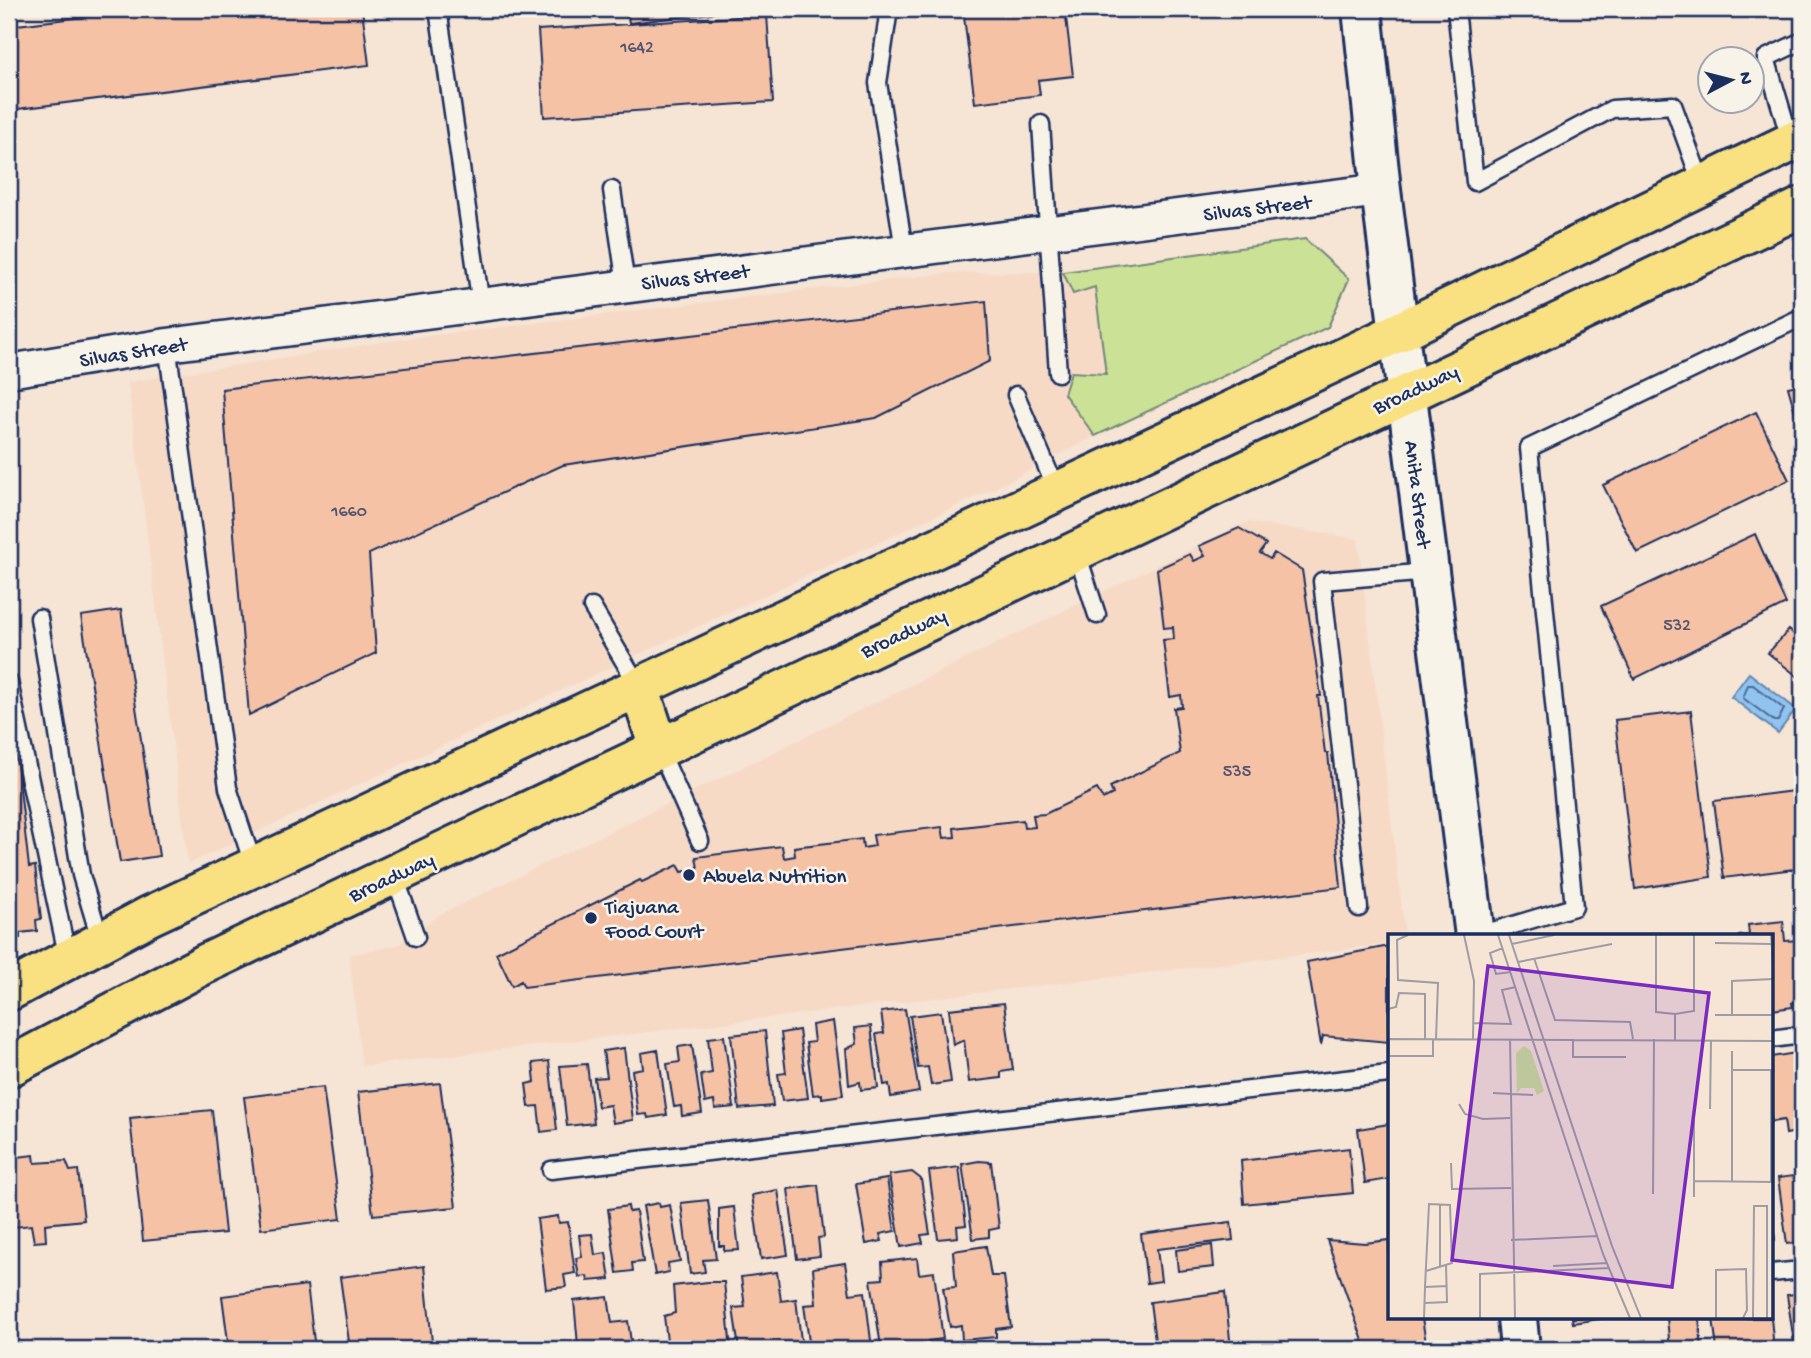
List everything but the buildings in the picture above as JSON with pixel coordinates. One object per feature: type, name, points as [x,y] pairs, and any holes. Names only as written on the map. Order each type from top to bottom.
[{"type":"main road","points":[[9,991],[84,950],[254,867],[1399,332],[1797,140]]},
{"type":"main road","name":"Broadway","points":[[9,1067],[205,964],[1802,207]]},
{"type":"main road","points":[[639,687],[659,748]]},
{"type":"street","name":"Anita Street","points":[[1362,9],[1381,190],[1475,934]]},
{"type":"street","name":"Silvas Street","points":[[9,371],[167,345],[1381,190]]},
{"type":"street","points":[[1517,1320],[1520,1349]]},
{"type":"lane","points":[[439,9],[481,305]]},
{"type":"lane","points":[[889,9],[878,82],[904,250]]},
{"type":"lane","points":[[1456,9],[1475,182],[1612,109],[1673,106],[1702,185]]},
{"type":"lane","points":[[1797,140],[1766,58],[1802,41]]},
{"type":"lane","points":[[1041,124],[1058,373]]},
{"type":"lane","points":[[612,190],[626,285]]},
{"type":"lane","points":[[1482,934],[1574,907],[1529,448],[1802,317]]},
{"type":"lane","points":[[167,345],[228,788],[254,867]]},
{"type":"lane","points":[[1016,395],[1057,491]]},
{"type":"lane","points":[[1076,550],[1097,615]]},
{"type":"lane","points":[[1359,908],[1322,581],[1429,572]]},
{"type":"lane","points":[[592,607],[639,687]]},
{"type":"lane","points":[[39,618],[81,874],[84,950]]},
{"type":"lane","points":[[9,682],[84,950]]},
{"type":"lane","points":[[659,748],[700,841]]},
{"type":"lane","points":[[394,874],[416,937]]},
{"type":"lane","points":[[1772,1039],[1802,1035]]},
{"type":"lane","points":[[551,1170],[1388,1074]]},
{"type":"lane","points":[[1772,1273],[1802,1270]]},
{"type":"shaded area","points":[[1063,272],[1073,294],[1095,286],[1106,374],[1064,393],[1095,436],[995,488],[188,864],[128,382],[396,340],[947,273]]},
{"type":"shaded area","points":[[1247,522],[1358,539],[1405,934],[1388,934],[1388,944],[362,1066],[349,955],[398,945],[441,914]]},
{"type":"green space","points":[[1305,239],[1349,279],[1328,327],[1095,436],[1064,394],[1071,372],[1106,374],[1095,287],[1073,294],[1063,272]]},
{"type":"water","points":[[1749,673],[1796,709],[1778,733],[1731,697]]},
{"type":"place","name":"Abuela Nutrition","points":[[689,875]]},
{"type":"place","name":"Tiajuana Food Court","points":[[591,918]]}]
